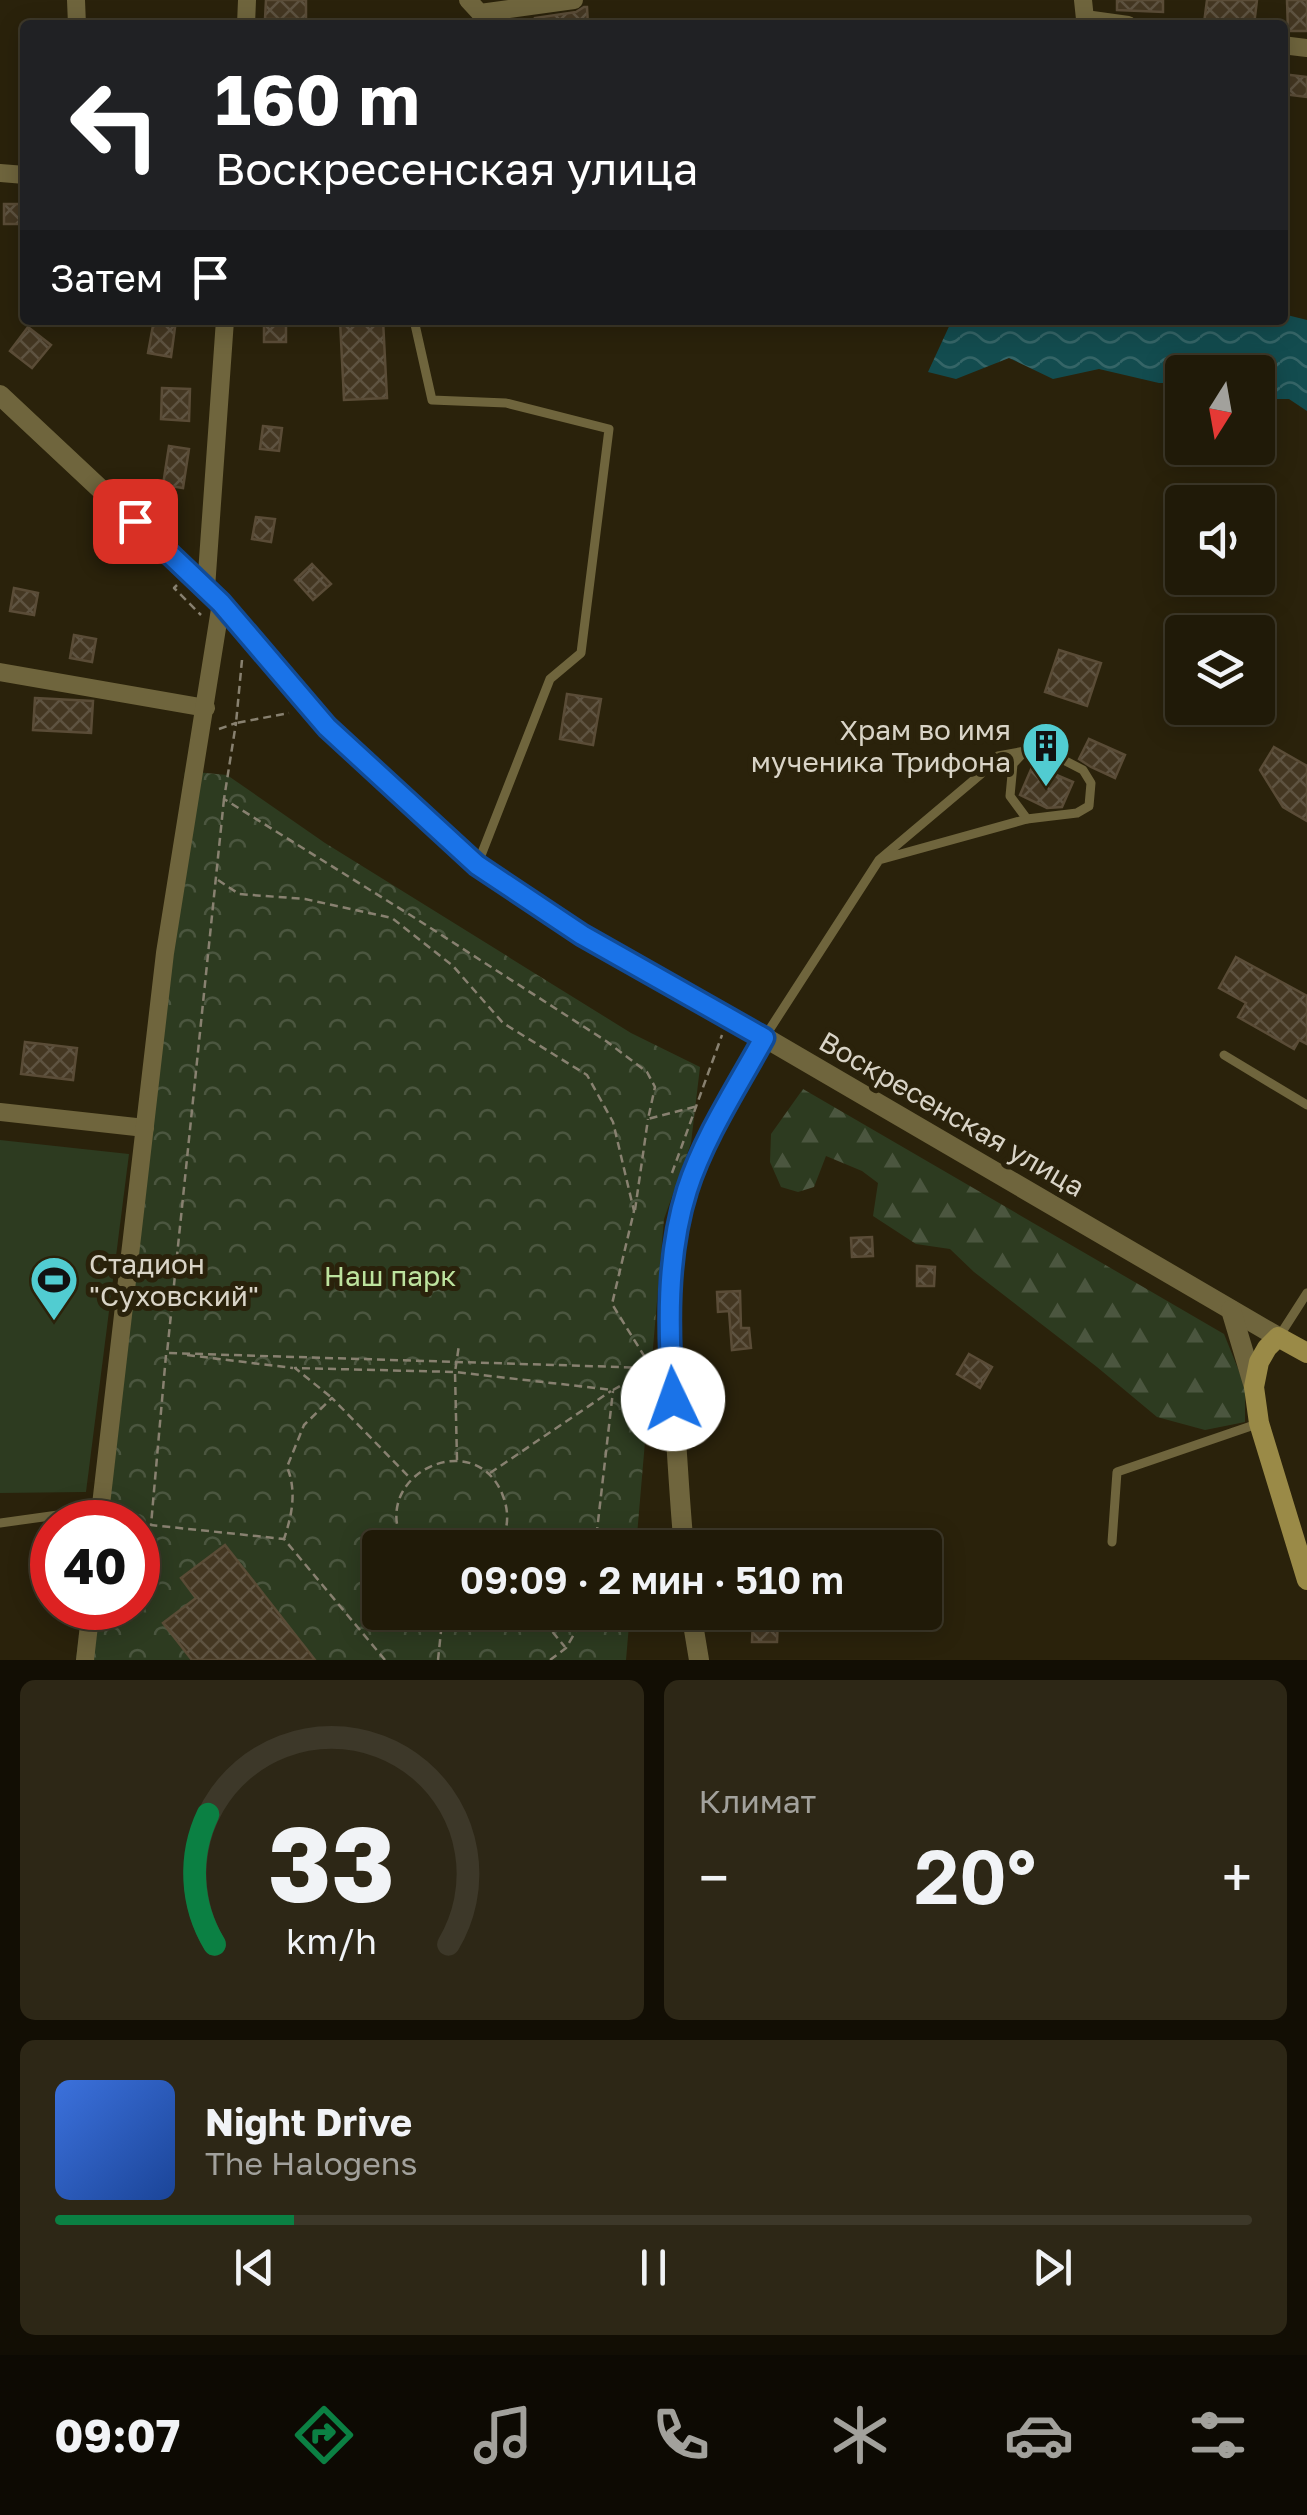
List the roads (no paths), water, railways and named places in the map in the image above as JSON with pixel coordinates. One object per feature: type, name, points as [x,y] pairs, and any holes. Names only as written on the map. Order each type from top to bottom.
[{"type":"main road","name":"Воскресенская улица","points":[[1278,1337],[1307,1357]]},
{"type":"main road","points":[[1278,1337],[1259,1362],[1254,1387],[1259,1423],[1307,1580]]},
{"type":"main road","points":[[1254,1387],[1270,1363],[1307,1357]]},
{"type":"street","points":[[477,13],[574,0]]},
{"type":"street","points":[[102,1500],[166,953],[217,631],[213,596],[226,325]]},
{"type":"street","name":"Воскресенская улица","points":[[0,394],[213,596],[327,727],[477,865],[582,935],[1278,1337]]},
{"type":"street","points":[[0,672],[206,708]]},
{"type":"street","points":[[683,1530],[670,1365],[675,1244],[687,1189],[764,1038]]},
{"type":"street","points":[[0,1112],[145,1128]]},
{"type":"street","points":[[1231,1310],[1254,1387]]},
{"type":"street","points":[[84,1660],[87,1630]]},
{"type":"street","points":[[694,1630],[698,1660]]},
{"type":"lane","points":[[415,325],[432,400],[506,403],[609,428],[581,653],[550,679],[477,865]]},
{"type":"lane","points":[[1025,751],[1013,764],[1010,796],[1027,818]]},
{"type":"lane","points":[[764,1038],[878,860],[982,774],[998,756],[1025,751],[1054,755],[1083,770],[1091,782],[1089,806],[1077,813],[1027,818],[878,860]]},
{"type":"lane","points":[[1224,1055],[1307,1104]]},
{"type":"lane","points":[[1278,1337],[1307,1293]]},
{"type":"lane","points":[[1112,1542],[1117,1472],[1259,1423]]},
{"type":"lane","points":[[0,1523],[30,1521]]},
{"type":"water","points":[[1288,315],[1307,320],[1307,411],[1289,399],[1275,399],[1275,355],[1165,355],[1165,383],[1099,369],[1053,379],[1009,358],[956,379],[928,372],[950,325],[1288,325]]},
{"type":"place","name":"Храм во имя мученика Трифона","points":[[1046,788]]},
{"type":"place","name":"Стадион \"Суховский\"","points":[[54,1322]]},
{"type":"park label","name":"Наш парк","points":[[390,1276]]}]
